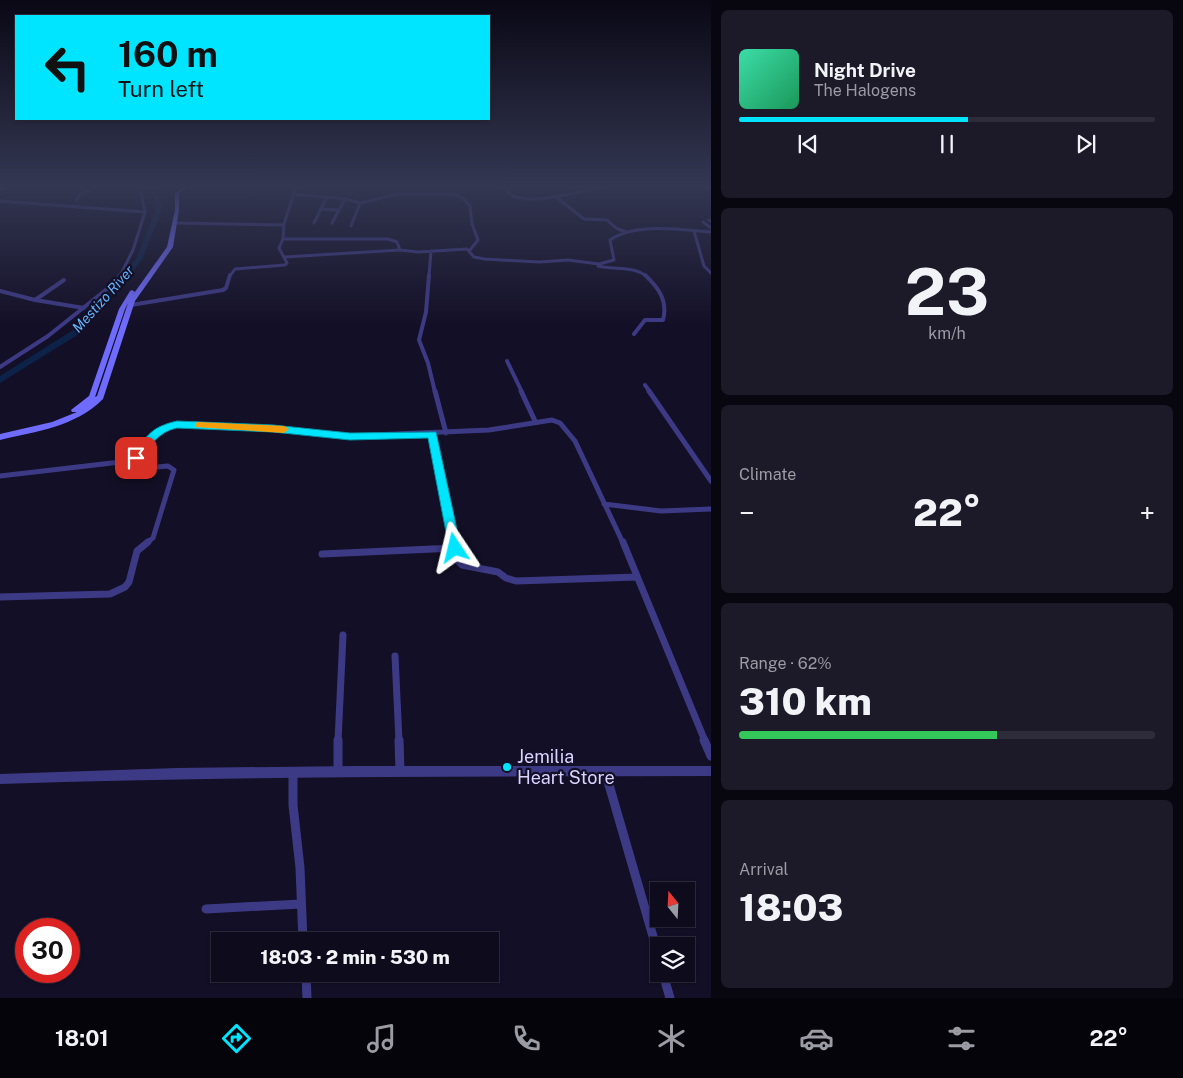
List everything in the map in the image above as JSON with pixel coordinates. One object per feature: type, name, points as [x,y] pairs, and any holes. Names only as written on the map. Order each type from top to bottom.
[{"type":"main road","points":[[0,432],[60,416],[82,406],[92,397],[125,302],[164,247],[169,234]]},
{"type":"main road","points":[[0,436],[61,421],[88,410],[100,397],[131,305],[170,247],[172,234]]},
{"type":"main road","points":[[108,352],[116,351]]},
{"type":"street","points":[[0,367],[48,336],[117,281],[134,250],[139,234]]},
{"type":"street","points":[[131,305],[223,290],[226,288],[233,270],[279,267],[286,264],[285,257],[279,250],[283,234]]},
{"type":"street","points":[[285,257],[400,250],[414,252],[470,250],[478,240],[476,234]]},
{"type":"street","points":[[470,250],[473,256],[482,259],[539,262],[561,260],[608,264],[614,260],[610,240],[621,234]]},
{"type":"street","points":[[695,234],[704,264],[710,273]]},
{"type":"street","points":[[283,239],[388,239],[397,242],[400,250]]},
{"type":"street","points":[[431,251],[426,312],[419,340],[428,362],[446,433]]},
{"type":"street","points":[[596,264],[611,269],[639,270],[664,298],[666,305],[663,320],[645,320],[634,334]]},
{"type":"street","points":[[35,300],[64,280]]},
{"type":"street","points":[[0,291],[35,300],[84,308]]},
{"type":"street","points":[[506,361],[535,421]]},
{"type":"street","points":[[645,385],[710,480]]},
{"type":"street","points":[[0,476],[125,462],[136,458],[155,433],[164,428],[177,425],[273,428],[350,436],[433,434],[489,430],[535,421],[552,420],[564,426],[575,441],[637,577],[710,756]]},
{"type":"street","points":[[433,434],[455,548],[458,560],[462,565],[498,572],[513,581],[637,577]]},
{"type":"street","points":[[0,597],[110,594],[125,588],[129,582],[137,551],[153,538],[174,470],[168,466],[144,468],[136,458]]},
{"type":"street","points":[[604,504],[639,506],[661,511],[710,509]]},
{"type":"street","points":[[322,554],[455,548]]},
{"type":"street","points":[[338,772],[343,634]]},
{"type":"street","points":[[395,656],[400,772]]},
{"type":"street","points":[[605,771],[654,937]]},
{"type":"street","points":[[0,779],[89,775],[338,772],[710,771]]},
{"type":"street","points":[[293,773],[293,805],[300,868],[303,932]]},
{"type":"street","points":[[206,909],[301,904]]},
{"type":"street","points":[[306,982],[307,998]]},
{"type":"street","points":[[665,982],[670,998]]},
{"type":"waterway","name":"Mestizo River","points":[[0,380],[76,332],[139,260],[149,234]]},
{"type":"slow traffic","points":[[199,425],[284,429]]},
{"type":"place","name":"Jemilia Heart Store","points":[[507,767]]},
{"type":"route","points":[[136,458],[151,436],[173,425],[273,428],[350,436],[433,434],[455,548]]}]
